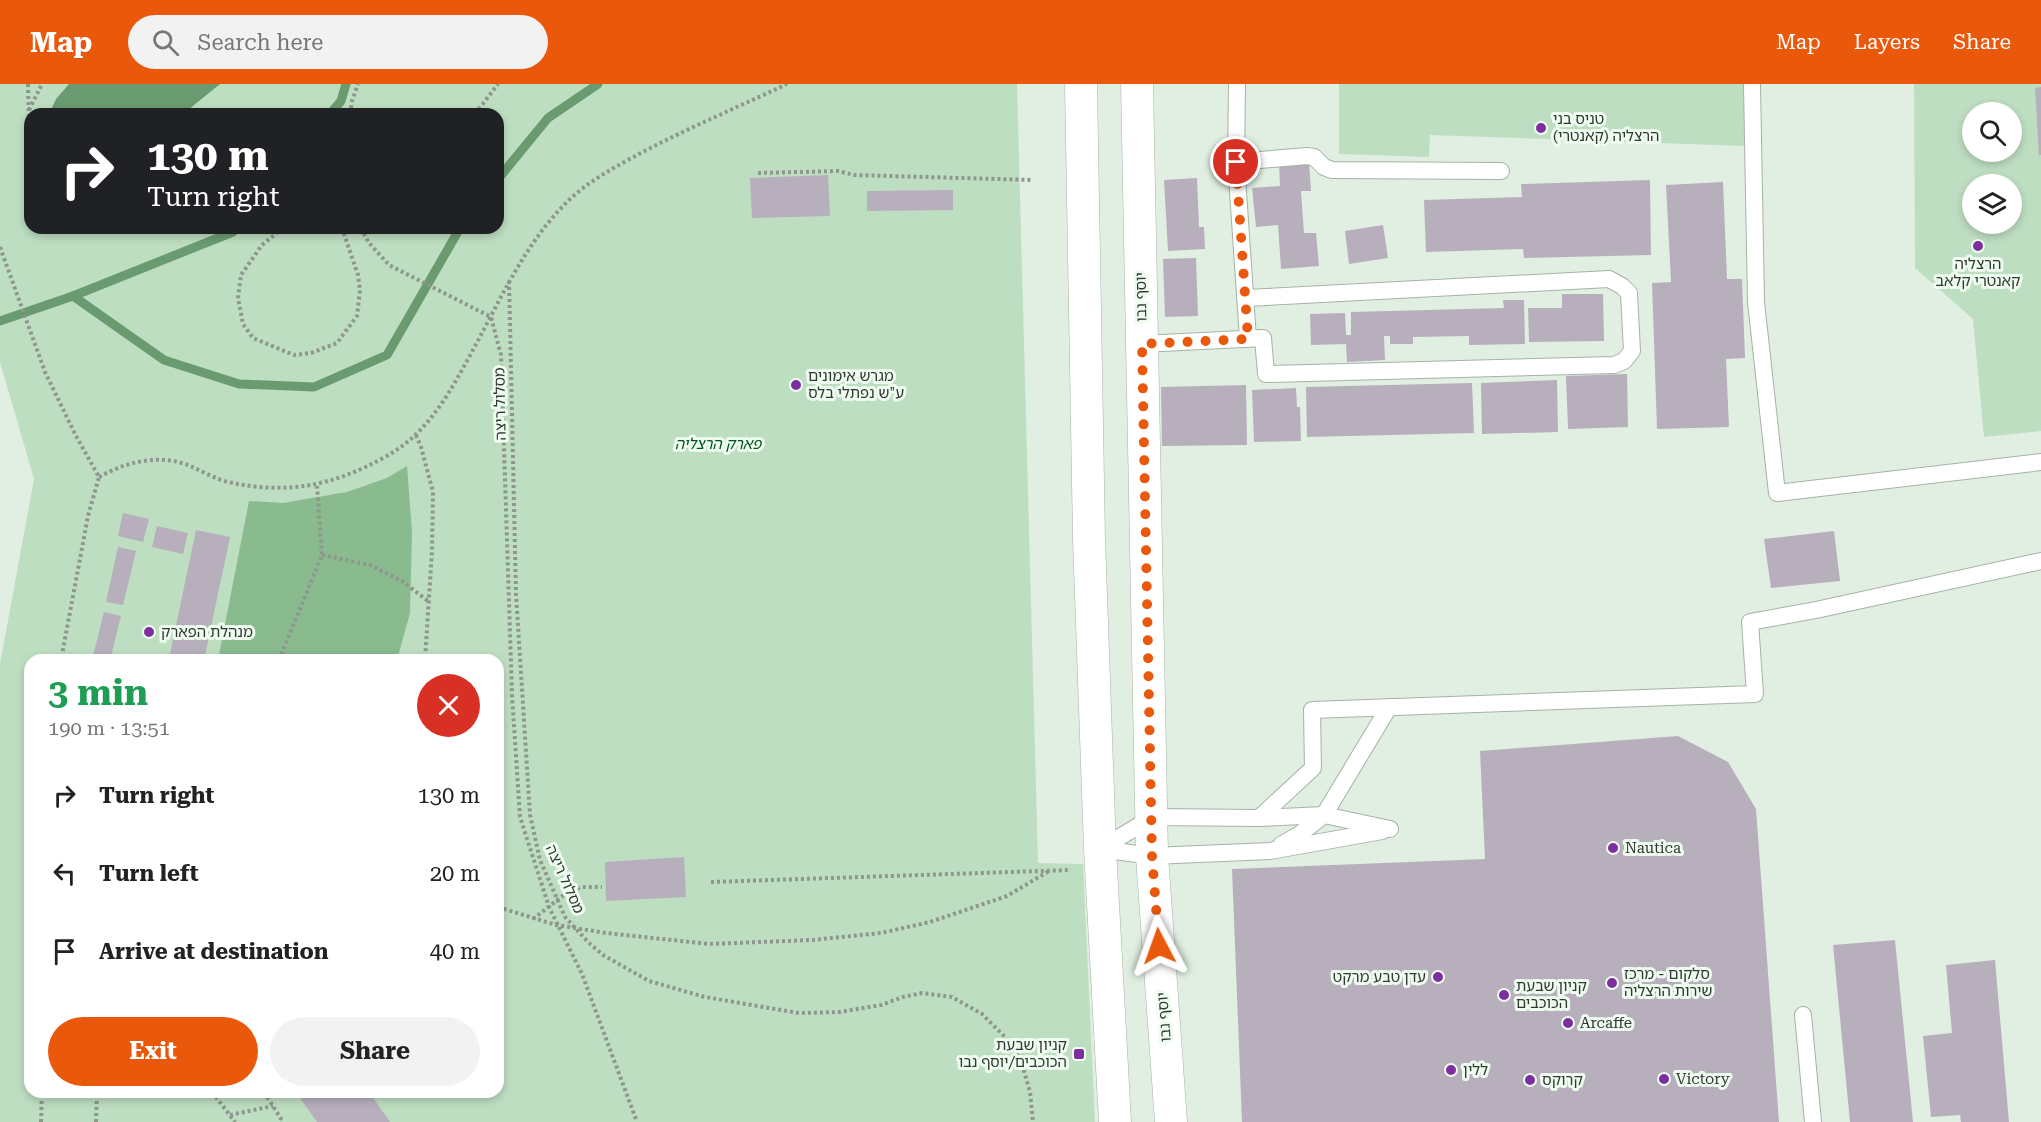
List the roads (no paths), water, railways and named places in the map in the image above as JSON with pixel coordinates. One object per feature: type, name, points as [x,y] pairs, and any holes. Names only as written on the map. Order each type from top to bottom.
[{"type":"street","points":[[1081,84],[1089,539],[1101,859],[1115,1122]]},
{"type":"street","name":"יוסף נבו","points":[[1137,84],[1152,856],[1171,1122]]},
{"type":"lane","points":[[1237,84],[1236,162],[1245,298],[1266,374],[1614,365],[1624,361],[1632,351],[1629,293],[1609,279],[1245,298]]},
{"type":"lane","points":[[1752,84],[1756,302],[1777,493],[2041,462]]},
{"type":"lane","points":[[1236,162],[1307,156],[1314,157],[1324,167],[1332,170],[1501,171]]},
{"type":"lane","points":[[1142,344],[1256,338]]},
{"type":"lane","points":[[1259,818],[1313,768],[1312,710],[1755,694],[1750,622],[1851,603],[2041,561]]},
{"type":"lane","points":[[1270,851],[1300,834],[1324,815],[1389,707]]},
{"type":"lane","points":[[1324,815],[1390,829],[1270,851],[1101,859],[1153,817],[1259,818],[1324,815]]},
{"type":"lane","points":[[1803,1015],[1814,1122]]},
{"type":"waterway","points":[[335,108],[341,101],[346,84]]},
{"type":"waterway","points":[[504,172],[548,118],[598,84]]},
{"type":"waterway","points":[[0,321],[73,296],[228,234]]},
{"type":"waterway","points":[[73,296],[164,360],[239,384],[314,387],[387,355],[457,234]]},
{"type":"place","name":"טניס בני הרצליה (קאנטרי)","points":[[1541,128]]},
{"type":"place","name":"הרצליה קאנטרי קלאב","points":[[1978,246]]},
{"type":"place","name":"מגרש אימונים ע\"ש נפתלי בלס","points":[[796,385]]},
{"type":"place","name":"מנהלת הפארק","points":[[149,632]]},
{"type":"place","name":"Nautica","points":[[1613,848]]},
{"type":"place","name":"עדן טבע מרקט","points":[[1438,977]]},
{"type":"place","name":"סלקום - מרכז שירות הרצליה","points":[[1612,983]]},
{"type":"place","name":"קניון שבעת הכוכבים","points":[[1504,995]]},
{"type":"place","name":"Arcaffe","points":[[1568,1023]]},
{"type":"place","name":"קניון שבעת הכוכבים/יוסף נבו","points":[[1079,1054]]},
{"type":"place","name":"ללין","points":[[1451,1070]]},
{"type":"place","name":"Victory","points":[[1664,1079]]},
{"type":"place","name":"קרוקס","points":[[1530,1080]]},
{"type":"park label","name":"פארק הרצליה","points":[[718,444]]}]
